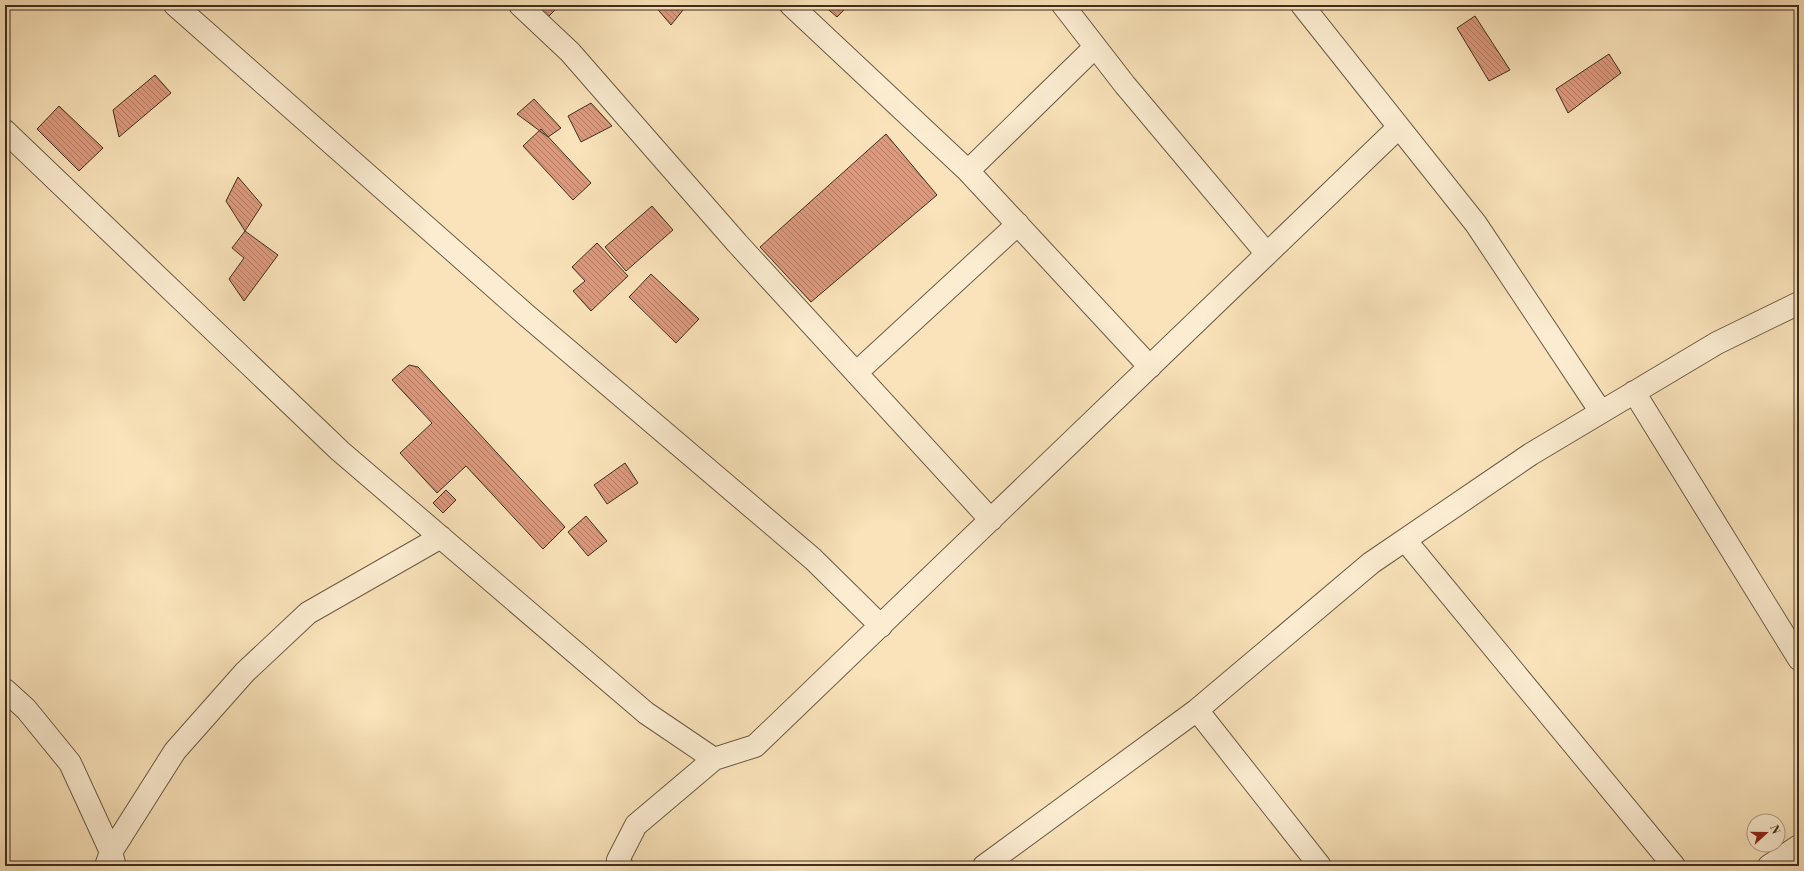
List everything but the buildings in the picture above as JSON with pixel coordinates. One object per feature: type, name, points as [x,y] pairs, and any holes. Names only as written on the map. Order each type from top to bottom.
[{"type":"street","points":[[175,5],[519,309],[814,559],[881,626]]},
{"type":"street","points":[[520,5],[570,52],[737,243],[992,520]]},
{"type":"street","points":[[791,5],[968,171],[1150,367]]},
{"type":"street","points":[[1063,5],[1125,85],[1267,254]]},
{"type":"street","points":[[1302,5],[1476,224],[1601,412]]},
{"type":"street","points":[[968,171],[1095,47]]},
{"type":"street","points":[[622,866],[618,860],[636,825],[714,759],[755,746],[992,520],[1399,127]]},
{"type":"street","points":[[5,132],[340,452],[646,713],[714,759]]},
{"type":"street","points":[[856,373],[1018,224]]},
{"type":"street","points":[[984,866],[1197,710],[1371,563],[1531,454],[1717,343],[1799,303]]},
{"type":"street","points":[[1634,392],[1799,659]]},
{"type":"street","points":[[110,861],[175,751],[245,672],[308,613],[441,537]]},
{"type":"street","points":[[1405,540],[1674,866]]},
{"type":"street","points":[[5,690],[26,709],[70,763],[110,861]]},
{"type":"street","points":[[1197,710],[1320,866]]},
{"type":"street","points":[[1769,866],[1799,846]]}]
